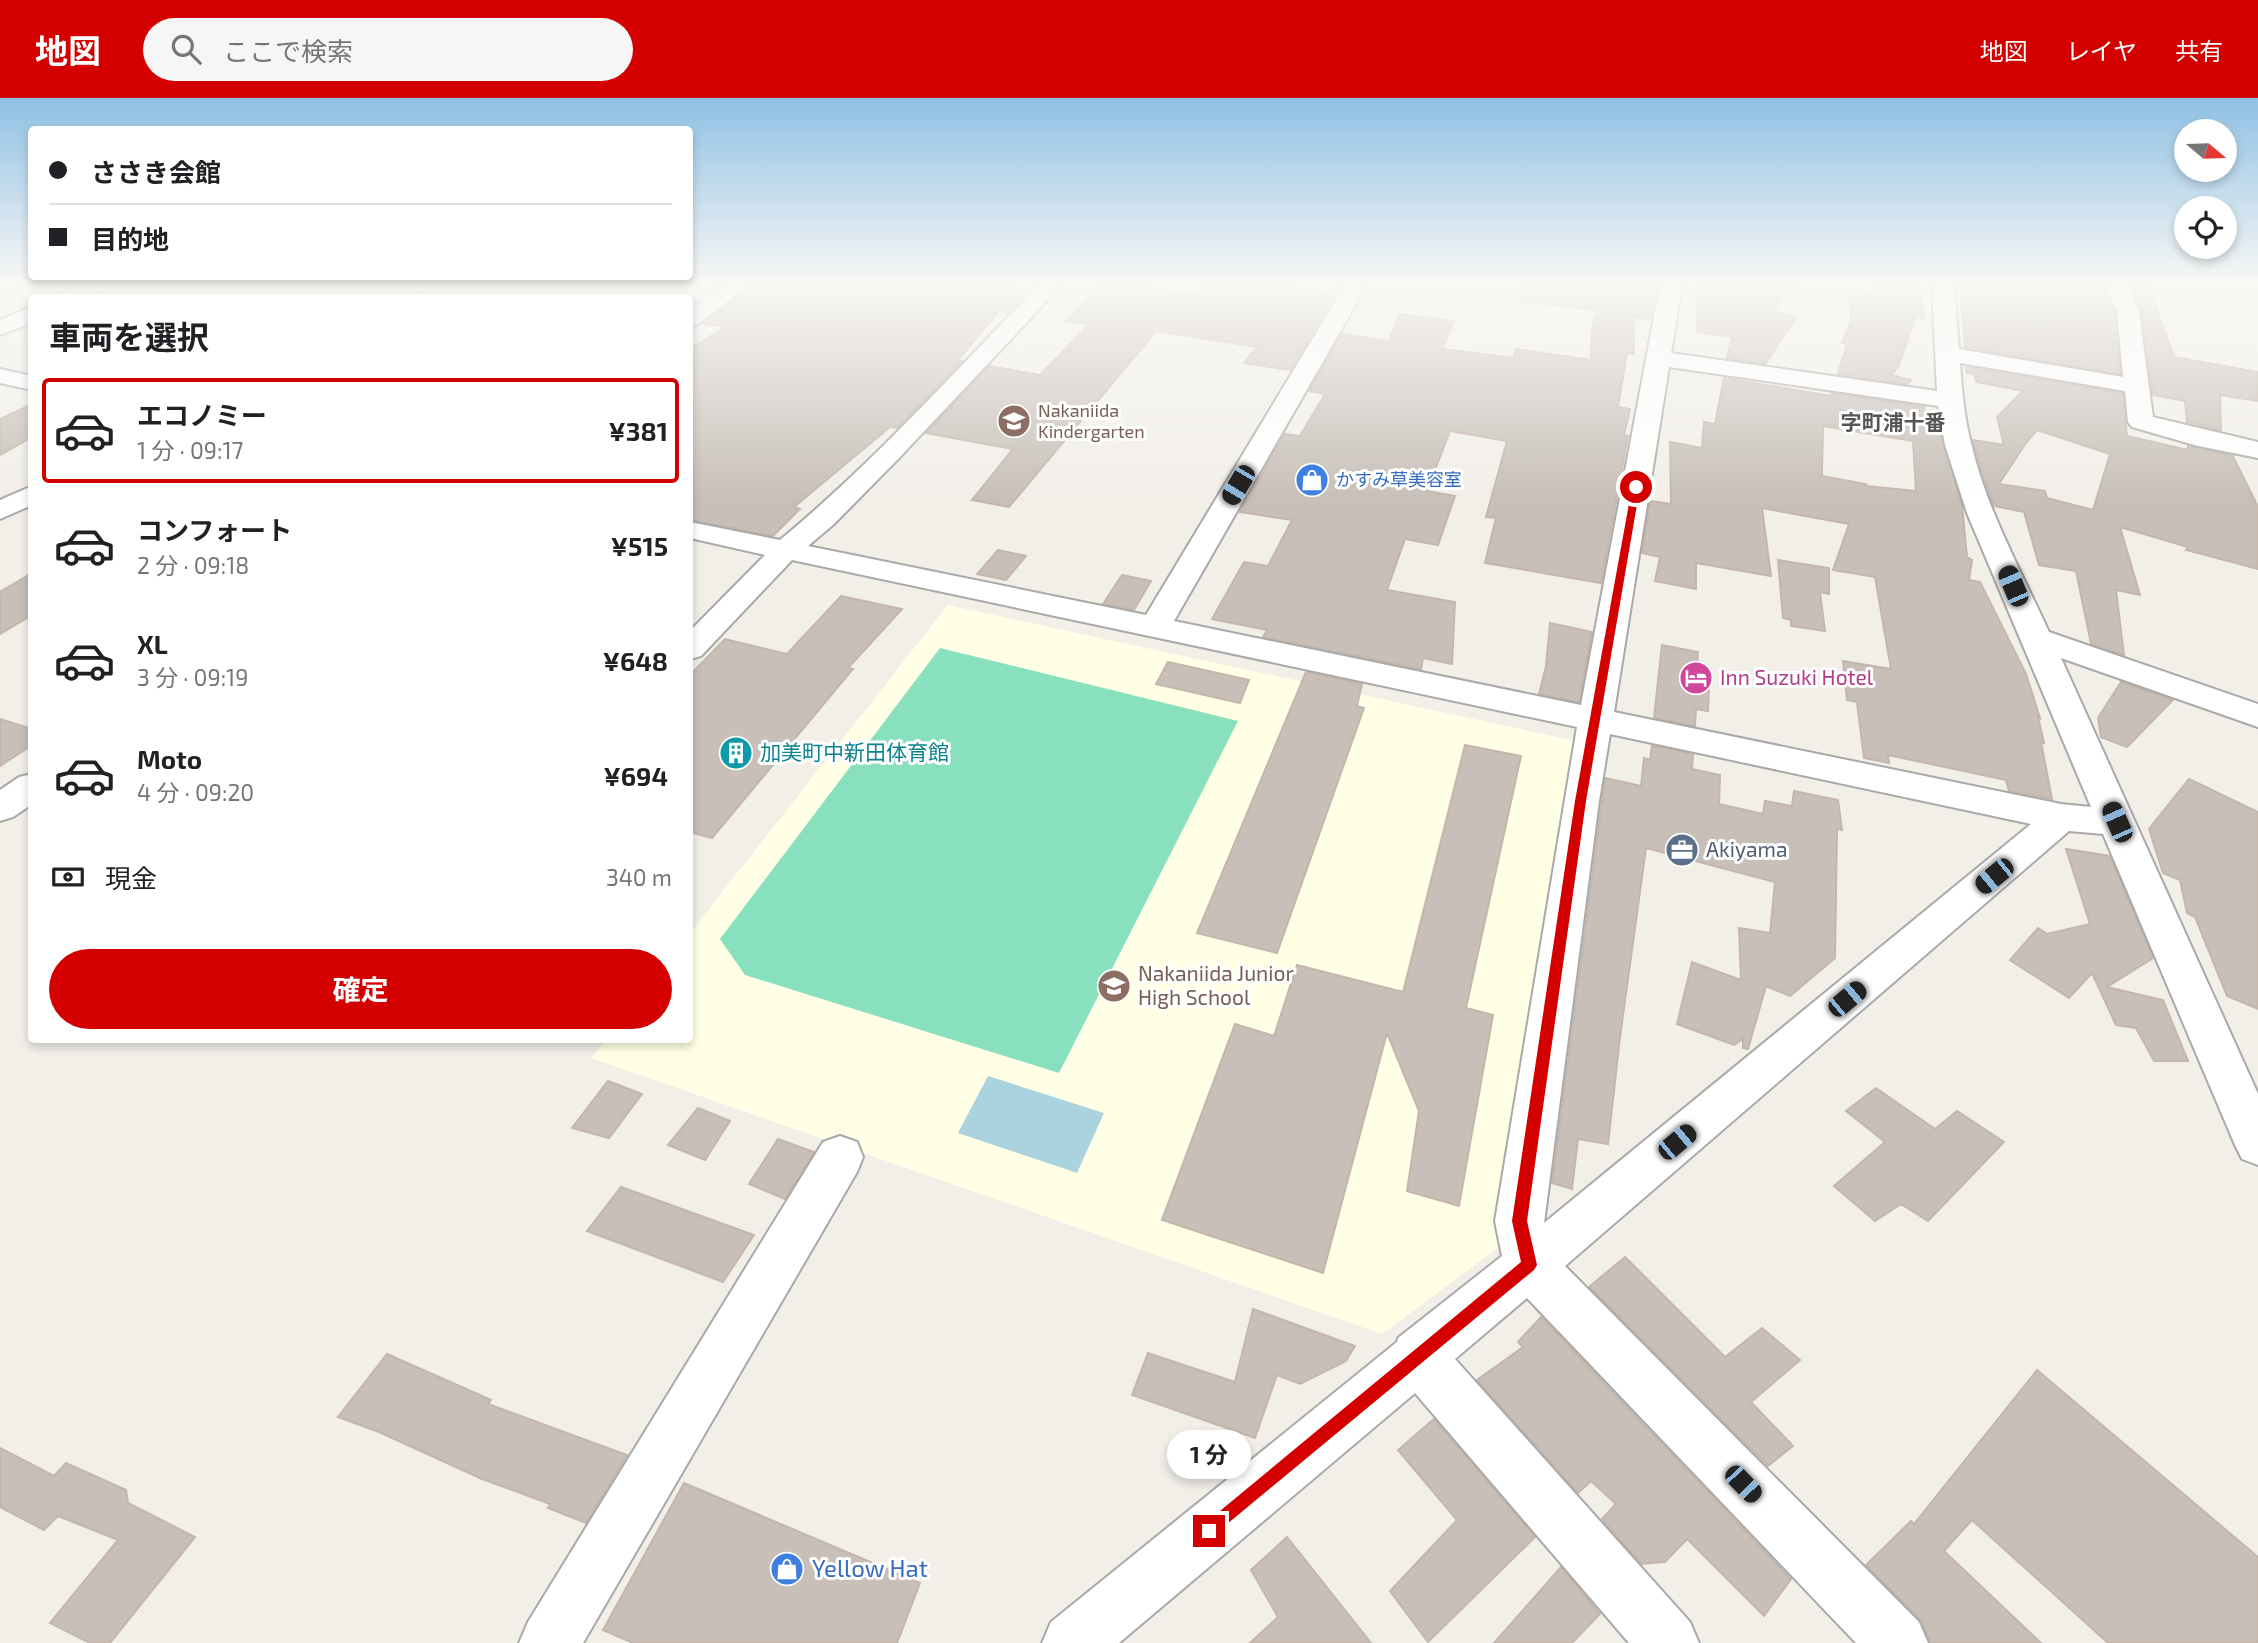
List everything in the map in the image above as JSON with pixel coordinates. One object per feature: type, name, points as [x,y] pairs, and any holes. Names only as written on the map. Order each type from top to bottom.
[{"type":"street","points":[[693,646],[787,549],[824,518],[891,452],[982,357]]},
{"type":"street","points":[[1155,626],[1314,357]]},
{"type":"street","points":[[1949,357],[1950,400],[1958,445],[1981,513],[2258,1145]]},
{"type":"street","points":[[1967,357],[2136,386]]},
{"type":"street","points":[[2132,357],[2141,422],[2198,438],[2258,450]]},
{"type":"street","points":[[1898,1643],[1529,1265],[1520,1221],[1581,801],[1659,358],[1950,400]]},
{"type":"street","points":[[0,376],[28,382]]},
{"type":"street","points":[[0,511],[28,496]]},
{"type":"street","points":[[693,531],[2061,817],[2117,822]]},
{"type":"street","points":[[2036,638],[2258,716]]},
{"type":"street","points":[[0,808],[28,789]]},
{"type":"street","points":[[1072,1643],[1529,1265],[2036,841],[2061,817]]},
{"type":"street","points":[[550,1643],[840,1157]]},
{"type":"street","points":[[1418,1356],[1669,1643]]},
{"type":"shaded area","name":"Nakaniida Junior High School","points":[[948,605],[1575,741],[1500,1246],[1382,1334],[591,1058],[604,1043],[693,1043],[693,929]]},
{"type":"green space","points":[[940,648],[1238,721],[1059,1073],[745,975],[720,939]]},
{"type":"water","points":[[988,1076],[1104,1113],[1077,1173],[958,1133]]},
{"type":"building","points":[[693,357],[960,357],[958,360],[962,361],[897,428],[890,427],[794,507],[800,509],[773,536],[693,521]]},
{"type":"building","points":[[1058,357],[1134,357],[1009,507],[972,500],[1013,449],[926,433],[989,366],[1040,375]]},
{"type":"building","points":[[1249,357],[1298,357],[1290,370],[1244,363]]},
{"type":"building","points":[[1329,357],[1571,357],[1591,360],[1591,357],[1626,357],[1618,407],[1630,409],[1624,435],[1628,436],[1601,583],[1485,563],[1496,518],[1486,517],[1507,441],[1450,431],[1427,491],[1455,496],[1438,545],[1405,539],[1387,590],[1455,602],[1452,664],[1423,658],[1421,669],[1263,637],[1267,630],[1212,619],[1244,562],[1268,566],[1292,520],[1240,512],[1285,434],[1300,436],[1325,394],[1309,391]]},
{"type":"building","points":[[1727,357],[1770,357],[1765,364]]},
{"type":"building","points":[[1843,357],[1902,357],[1892,375],[1911,380],[1908,384],[1838,374]]},
{"type":"building","points":[[2023,357],[2118,357],[2120,374]]},
{"type":"building","points":[[2148,357],[2175,357],[2258,372],[2258,401],[2220,395],[2221,431],[2187,422],[2185,401],[2153,395]]},
{"type":"building","points":[[1966,367],[2123,393],[2127,436],[2188,450],[2188,446],[2233,456],[2258,507],[2258,569],[2186,550],[2188,547],[2120,527],[2140,595],[2116,590],[2124,655],[2091,644],[2076,571],[2039,565],[2024,512],[1994,506],[1980,467],[1973,440],[2004,445],[1997,417],[2023,391],[1976,382],[1975,374],[1967,373]],"holes":[[[2037,430],[2110,454],[2093,510],[2047,498],[2045,491],[1999,484]]]},
{"type":"building","points":[[1724,378],[1832,396],[1832,393],[1924,407],[1929,431],[1940,433],[1962,505],[1967,557],[1972,560],[1969,580],[1980,582],[2026,674],[2040,718],[2038,717],[2044,743],[2041,742],[2052,799],[2009,791],[2006,780],[1888,755],[1889,763],[1864,758],[1857,702],[1847,700],[1843,661],[1891,669],[1875,577],[1833,570],[1849,524],[1762,508],[1771,576],[1696,563],[1696,589],[1655,581],[1660,557],[1642,553],[1650,501],[1671,504],[1670,442],[1702,448],[1704,422],[1715,424]],"holes":[[[1823,426],[1913,441],[1916,491],[1866,486],[1822,476]]]},
{"type":"building","points":[[28,406],[28,439],[0,455],[0,419]]},
{"type":"building","points":[[998,550],[1026,556],[1006,580],[977,574]]},
{"type":"building","points":[[1778,560],[1829,568],[1829,594],[1820,592],[1825,631],[1791,626],[1791,620],[1783,618]]},
{"type":"building","points":[[28,575],[28,617],[0,634],[0,592]]},
{"type":"building","points":[[1122,575],[1151,581],[1134,610],[1103,604]]},
{"type":"building","name":"加美町中新田体育館","points":[[841,596],[902,609],[848,668],[853,669],[712,838],[693,833],[693,672],[725,639],[787,654]]},
{"type":"building","points":[[1550,623],[1592,632],[1579,702],[1539,694],[1546,666]]},
{"type":"building","points":[[1662,645],[1698,652],[1696,682],[1709,685],[1708,711],[1696,709],[1695,726],[1654,718]]},
{"type":"building","points":[[1168,662],[1249,680],[1240,703],[1156,684]]},
{"type":"building","points":[[1306,672],[1362,684],[1357,706],[1364,708],[1277,953],[1197,933]]},
{"type":"building","points":[[2121,682],[2173,700],[2127,747],[2101,737],[2098,718]]},
{"type":"building","points":[[0,719],[28,728],[28,748],[0,766]]},
{"type":"building","points":[[1465,745],[1521,756],[1466,1008],[1493,1015],[1459,1206],[1407,1191],[1419,1111],[1387,1033],[1323,1273],[1162,1220],[1235,1024],[1274,1036],[1297,965],[1403,992]]},
{"type":"building","points":[[1652,746],[1693,754],[1692,769],[1720,775],[1719,804],[1763,814],[1765,801],[1792,806],[1794,791],[1838,800],[1842,830],[1837,829],[1835,958],[1790,996],[1766,986],[1748,1049],[1743,1048],[1743,1039],[1734,1045],[1677,1024],[1692,962],[1741,980],[1739,928],[1770,933],[1775,882],[1646,848],[1608,1144],[1578,1139],[1572,1189],[1552,1183],[1605,778],[1641,786],[1644,758],[1650,760]]},
{"type":"building","points":[[2189,779],[2258,812],[2258,1009],[2227,996],[2195,917],[2187,913],[2180,880],[2163,873],[2149,829]]},
{"type":"building","points":[[2066,849],[2110,856],[2153,958],[2107,987],[2163,1000],[2188,1061],[2154,1061],[2136,1028],[2116,1025],[2092,973],[2069,998],[2010,960],[2038,928],[2047,934],[2090,924]]},
{"type":"building","points":[[608,1081],[642,1094],[609,1138],[572,1128]]},
{"type":"building","points":[[1876,1088],[1935,1129],[1957,1111],[2004,1142],[1928,1221],[1901,1204],[1875,1221],[1834,1186],[1885,1142],[1846,1111]]},
{"type":"building","points":[[698,1108],[730,1121],[705,1160],[668,1145]]},
{"type":"building","points":[[778,1139],[814,1152],[785,1199],[749,1184]]},
{"type":"building","points":[[621,1187],[754,1235],[723,1282],[587,1231]]},
{"type":"building","points":[[1625,1257],[1725,1357],[1762,1328],[1800,1360],[1751,1402],[1793,1446],[1768,1466],[1589,1287]]},
{"type":"building","points":[[1253,1309],[1355,1346],[1346,1361],[1300,1384],[1277,1375],[1255,1438],[1132,1395],[1148,1353],[1235,1382]]},
{"type":"building","points":[[1541,1317],[1791,1579],[1764,1616],[1687,1539],[1665,1562],[1641,1564],[1602,1519],[1616,1504],[1591,1481],[1578,1493],[1477,1380],[1523,1347],[1518,1342]]},
{"type":"building","points":[[387,1354],[491,1400],[488,1404],[627,1455],[586,1523],[548,1508],[550,1504],[482,1479],[379,1432],[338,1417]]},
{"type":"building","points":[[2037,1370],[2258,1557],[2258,1643],[2108,1643],[1972,1520],[1944,1551],[2041,1643],[1930,1643],[1921,1620],[1866,1565],[1911,1521],[1914,1524]]},
{"type":"building","points":[[1434,1419],[1535,1537],[1428,1642],[1390,1591],[1457,1520],[1398,1450]]},
{"type":"building","points":[[0,1448],[54,1476],[66,1463],[126,1490],[128,1503],[195,1537],[110,1643],[90,1643],[50,1623],[118,1540],[58,1516],[44,1530],[0,1507]]},
{"type":"building","points":[[684,1483],[920,1583],[897,1643],[633,1643],[603,1630]]},
{"type":"building","points":[[1287,1537],[1371,1643],[1250,1643],[1278,1617],[1251,1570]]},
{"type":"building","points":[[1561,1567],[1600,1614],[1572,1643],[1494,1643]]},
{"type":"place","name":"Nakaniida Kindergarten","points":[[1014,421]]},
{"type":"place","name":"かすみ草美容室","points":[[1312,480]]},
{"type":"place","name":"Inn Suzuki Hotel","points":[[1696,678]]},
{"type":"place","name":"加美町中新田体育館","points":[[736,753]]},
{"type":"place","name":"Akiyama","points":[[1682,850]]},
{"type":"place","name":"Nakaniida Junior High School","points":[[1114,986]]},
{"type":"place","name":"Yellow Hat","points":[[787,1569]]},
{"type":"district","name":"字町浦十番","points":[[1893,423]]},
{"type":"route","points":[[1209,1531],[1529,1265],[1520,1221],[1581,801],[1636,487]]}]
